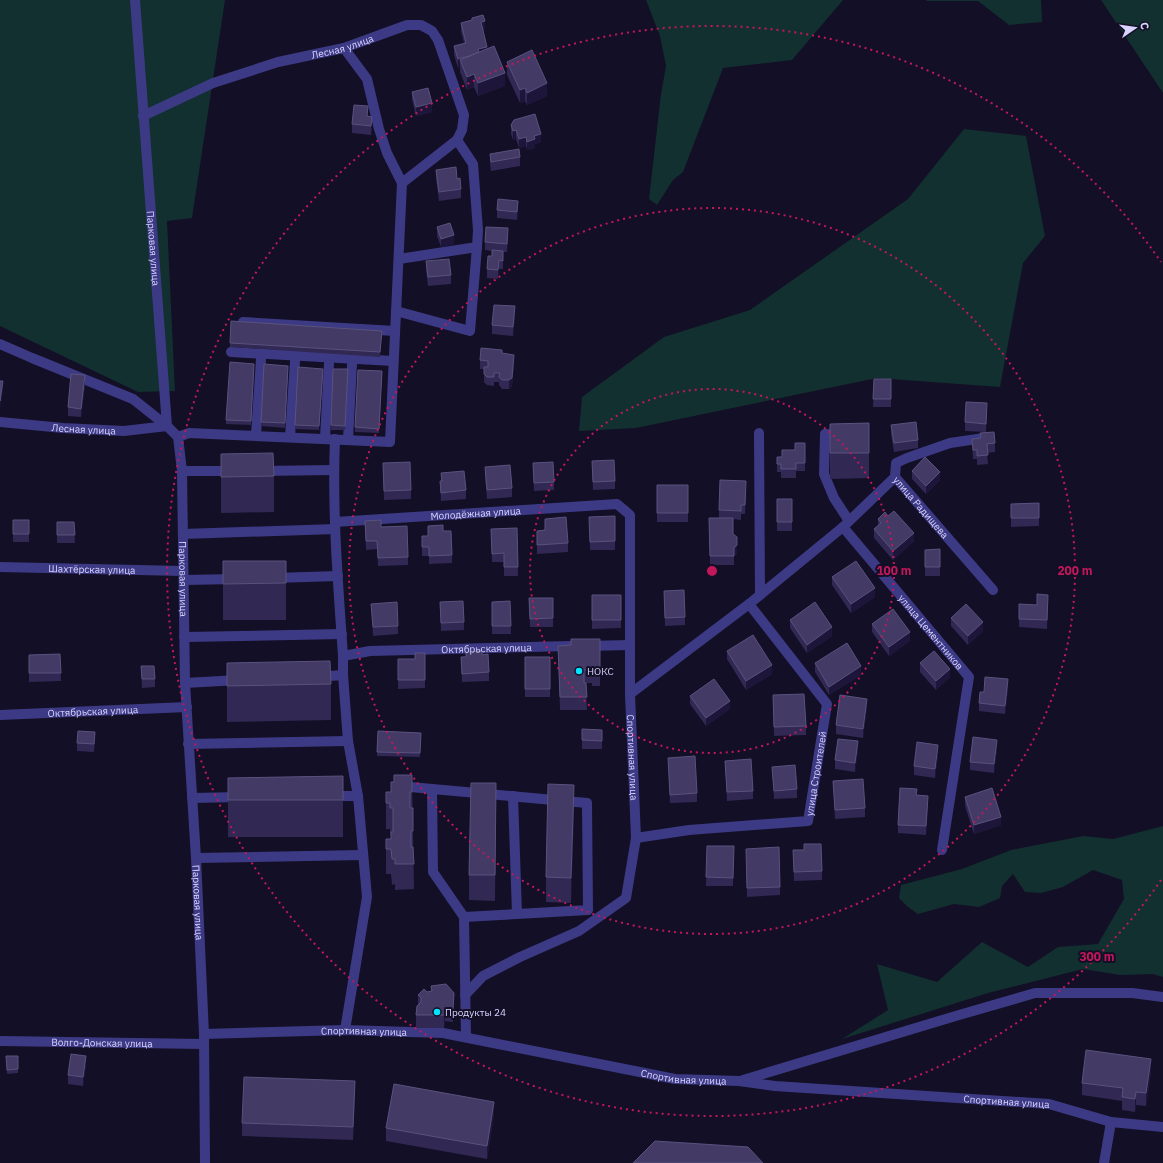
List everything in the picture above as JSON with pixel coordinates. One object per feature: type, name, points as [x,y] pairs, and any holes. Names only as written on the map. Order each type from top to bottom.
[{"type":"street","name":"Парковая улица","points":[[135,0],[167,426]]},
{"type":"street","name":"Лесная улица","points":[[143,116],[214,83],[232,77],[278,62],[344,48],[407,26],[422,25],[432,31],[438,40],[464,115],[462,130],[457,140]]},
{"type":"street","points":[[0,344],[133,399],[167,426],[178,437],[189,433],[390,442],[402,183],[387,154],[366,79],[344,48]]},
{"type":"street","points":[[396,311],[470,332],[478,230],[473,164],[457,140],[402,183]]},
{"type":"street","points":[[399,259],[477,247]]},
{"type":"street","points":[[232,322],[395,331]]},
{"type":"street","points":[[231,352],[393,361]]},
{"type":"street","points":[[256,435],[261,359]]},
{"type":"street","points":[[290,437],[295,361]]},
{"type":"street","points":[[329,363],[330,439],[334,470],[335,526],[343,675],[348,741],[358,796],[367,897],[345,1030]]},
{"type":"street","points":[[348,440],[352,364]]},
{"type":"street","name":"Лесная улица","points":[[0,422],[63,428],[124,431],[167,426]]},
{"type":"street","points":[[759,433],[760,595]]},
{"type":"street","name":"улица Цементников","points":[[852,435],[825,434],[824,474],[846,524],[969,677],[942,850]]},
{"type":"street","name":"Парковая улица","points":[[178,437],[182,472],[185,683],[196,858],[204,1039],[205,1163]]},
{"type":"street","name":"улица Радищева","points":[[993,590],[894,476],[896,463],[907,458],[950,443],[994,437]]},
{"type":"street","points":[[182,472],[334,470]]},
{"type":"street","points":[[630,694],[749,604],[846,524],[894,476]]},
{"type":"street","name":"Молодёжная улица","points":[[183,534],[335,526],[617,504]]},
{"type":"street","name":"Спортивная улица","points":[[465,994],[483,976],[520,957],[579,932],[626,898],[636,838],[630,694],[630,515],[617,504]]},
{"type":"street","name":"Шахтёрская улица","points":[[0,567],[245,578]]},
{"type":"street","points":[[261,578],[338,576]]},
{"type":"street","name":"улица Строителей","points":[[636,838],[689,830],[808,821],[827,704],[749,604]]},
{"type":"street","points":[[184,637],[342,634]]},
{"type":"street","name":"Октябрьская улица","points":[[343,656],[370,651],[630,645]]},
{"type":"street","points":[[304,677],[343,675]]},
{"type":"street","points":[[185,683],[248,680]]},
{"type":"street","name":"Октябрьская улица","points":[[0,715],[187,707]]},
{"type":"street","points":[[188,744],[348,741]]},
{"type":"street","points":[[391,785],[588,803],[588,910],[464,917]]},
{"type":"street","points":[[432,789],[433,872],[464,917],[466,1037]]},
{"type":"street","points":[[318,796],[358,796]]},
{"type":"street","points":[[513,796],[517,914]]},
{"type":"street","points":[[192,798],[247,797]]},
{"type":"street","points":[[196,858],[363,856]]},
{"type":"street","points":[[739,1081],[1035,993],[1132,993],[1163,997]]},
{"type":"street","name":"Спортивная улица","points":[[204,1039],[345,1030],[443,1033],[675,1079],[739,1081],[775,1086],[1049,1104],[1111,1122],[1163,1127]]},
{"type":"street","name":"Волго-Донская улица","points":[[0,1041],[204,1039]]},
{"type":"street","points":[[1104,1163],[1111,1122]]},
{"type":"green space","points":[[0,0],[225,0],[192,218],[167,221],[175,391],[138,392],[0,326]]},
{"type":"green space","points":[[646,0],[843,0],[792,60],[723,68],[683,172],[673,180],[657,205],[649,199],[661,94],[666,66],[660,36]]},
{"type":"green space","points":[[926,0],[1041,0],[1042,22],[1009,25],[978,1]]},
{"type":"green space","points":[[1101,0],[1163,0],[1163,93]]},
{"type":"green space","points":[[964,129],[1026,136],[1045,236],[1023,263],[1000,387],[877,378],[636,428],[579,431],[582,397],[664,337],[750,310],[908,199]]},
{"type":"green space","points":[[1163,826],[1163,977],[1153,974],[1120,975],[1083,969],[988,993],[842,1039],[888,1010],[877,964],[937,982],[982,942],[1028,967],[1058,947],[1098,944],[1124,899],[1122,880],[1093,870],[1063,887],[1041,893],[1025,892],[1013,874],[1002,886],[1000,898],[979,907],[954,904],[918,914],[899,898],[901,885],[962,869],[1011,850],[1083,836],[1113,839]]},
{"type":"building","points":[[483,15],[485,21],[481,22],[487,47],[478,49],[479,52],[458,59],[454,46],[466,43],[461,23]]},
{"type":"building","points":[[494,46],[505,73],[478,83],[474,74],[467,77],[460,60]]},
{"type":"building","points":[[532,50],[547,83],[527,93],[525,88],[520,90],[507,62]]},
{"type":"building","points":[[428,88],[432,103],[416,107],[412,92]]},
{"type":"building","points":[[354,105],[368,106],[367,116],[372,117],[371,126],[352,124]]},
{"type":"building","points":[[535,114],[541,134],[534,136],[535,139],[527,142],[526,137],[519,139],[516,130],[513,131],[511,125],[514,120]]},
{"type":"building","points":[[519,149],[520,157],[491,162],[490,154]]},
{"type":"building","points":[[456,167],[457,179],[460,178],[461,189],[439,192],[436,170]]},
{"type":"building","points":[[498,199],[518,201],[517,212],[497,210]]},
{"type":"building","points":[[450,223],[454,235],[441,239],[437,227]]},
{"type":"building","points":[[486,227],[508,228],[507,244],[485,242]]},
{"type":"building","points":[[492,250],[503,251],[503,261],[499,260],[498,270],[487,269],[488,256],[492,256]]},
{"type":"building","points":[[449,259],[451,275],[428,277],[426,261]]},
{"type":"building","points":[[494,305],[515,306],[513,327],[492,325]]},
{"type":"building","points":[[231,321],[382,331],[380,352],[230,343]]},
{"type":"building","points":[[481,348],[502,350],[502,353],[514,355],[512,378],[509,380],[502,380],[499,377],[500,373],[494,373],[494,377],[487,377],[484,374],[484,367],[488,367],[488,361],[480,360]]},
{"type":"building","points":[[230,362],[254,364],[251,421],[226,420]]},
{"type":"building","points":[[264,364],[288,366],[285,423],[261,422]]},
{"type":"building","points":[[298,367],[323,369],[319,426],[295,425]]},
{"type":"building","points":[[333,369],[348,369],[345,426],[331,425]]},
{"type":"building","points":[[358,370],[382,371],[379,429],[355,427]]},
{"type":"building","points":[[71,374],[85,375],[81,409],[68,407]]},
{"type":"building","points":[[874,379],[891,379],[891,399],[873,399]]},
{"type":"building","points":[[0,381],[3,381],[0,401]]},
{"type":"building","points":[[966,402],[987,403],[986,424],[965,422]]},
{"type":"building","points":[[916,422],[918,440],[894,443],[891,425]]},
{"type":"building","points":[[869,423],[869,453],[830,453],[830,424]]},
{"type":"building","points":[[994,432],[995,443],[987,444],[988,455],[977,456],[977,450],[973,450],[972,439],[981,438],[980,433]]},
{"type":"building","points":[[795,443],[805,443],[805,463],[796,463],[796,469],[781,469],[781,464],[777,464],[777,457],[782,457],[782,450],[795,450]]},
{"type":"building","points":[[273,453],[274,476],[221,477],[221,454]]},
{"type":"building","points":[[925,457],[940,472],[926,486],[912,471]]},
{"type":"building","points":[[614,460],[615,481],[593,482],[592,461]]},
{"type":"building","points":[[410,462],[411,490],[384,491],[383,463]]},
{"type":"building","points":[[553,462],[554,482],[534,483],[533,463]]},
{"type":"building","points":[[510,465],[512,488],[487,490],[485,467]]},
{"type":"building","points":[[464,471],[466,490],[441,493],[441,473]]},
{"type":"building","points":[[720,480],[746,481],[745,505],[741,505],[741,511],[719,510]]},
{"type":"building","points":[[657,485],[688,485],[688,513],[657,513]]},
{"type":"building","points":[[777,499],[792,499],[792,522],[777,522]]},
{"type":"building","points":[[1039,503],[1039,518],[1011,518],[1011,504]]},
{"type":"building","points":[[894,511],[914,533],[893,551],[874,529],[881,523],[878,519],[885,512],[888,516]]},
{"type":"building","points":[[615,516],[615,541],[590,542],[589,517]]},
{"type":"building","points":[[566,517],[568,543],[537,545],[537,531],[545,530],[545,519]]},
{"type":"building","points":[[709,518],[733,518],[733,534],[737,537],[737,545],[734,548],[734,556],[710,556]]},
{"type":"building","points":[[13,520],[29,520],[29,534],[13,534]]},
{"type":"building","points":[[381,520],[381,527],[407,526],[408,557],[378,558],[377,541],[366,541],[365,521]]},
{"type":"building","points":[[57,522],[74,522],[75,535],[57,535]]},
{"type":"building","points":[[443,525],[443,531],[451,531],[452,555],[429,556],[429,547],[422,547],[422,536],[428,536],[428,526]]},
{"type":"building","points":[[517,528],[518,567],[504,567],[504,553],[492,554],[491,529]]},
{"type":"building","points":[[940,549],[940,567],[925,567],[925,550]]},
{"type":"building","points":[[223,561],[286,561],[286,583],[223,584]]},
{"type":"building","points":[[856,561],[875,588],[851,604],[832,577]]},
{"type":"building","points":[[684,590],[685,617],[665,618],[664,591]]},
{"type":"building","points":[[1037,594],[1048,595],[1047,620],[1019,619],[1019,604],[1037,605]]},
{"type":"building","points":[[592,595],[621,595],[621,620],[592,620]]},
{"type":"building","points":[[529,598],[553,598],[553,618],[530,619]]},
{"type":"building","points":[[463,601],[464,622],[441,623],[440,602]]},
{"type":"building","points":[[510,601],[511,626],[492,626],[492,602]]},
{"type":"building","points":[[397,602],[398,626],[373,627],[371,604]]},
{"type":"building","points":[[815,602],[832,627],[807,645],[790,620]]},
{"type":"building","points":[[966,604],[983,622],[968,636],[951,618]]},
{"type":"building","points":[[893,609],[910,632],[889,647],[872,624]]},
{"type":"building","points":[[753,635],[772,665],[746,681],[727,651]]},
{"type":"building","name":"НОКС","points":[[571,639],[600,639],[600,673],[592,673],[592,670],[584,670],[584,683],[586,683],[587,697],[560,697],[558,646],[571,645]]},
{"type":"building","points":[[847,643],[861,666],[829,687],[815,663]]},
{"type":"building","points":[[482,651],[482,655],[488,654],[489,672],[462,674],[461,657],[466,657],[466,652]]},
{"type":"building","points":[[934,651],[950,669],[936,681],[920,663]]},
{"type":"building","points":[[415,653],[425,653],[425,680],[398,680],[398,659],[415,659]]},
{"type":"building","points":[[60,654],[61,673],[29,673],[29,655]]},
{"type":"building","points":[[525,657],[550,657],[550,689],[525,689]]},
{"type":"building","points":[[330,661],[331,684],[227,686],[227,663]]},
{"type":"building","points":[[141,666],[154,666],[155,679],[142,679]]},
{"type":"building","points":[[985,677],[1008,679],[1005,706],[979,703],[980,692],[984,692]]},
{"type":"building","points":[[714,679],[730,701],[706,718],[690,696]]},
{"type":"building","points":[[804,694],[806,726],[774,727],[773,695]]},
{"type":"building","points":[[840,695],[867,699],[863,729],[836,725]]},
{"type":"building","points":[[582,729],[602,730],[602,741],[582,740]]},
{"type":"building","points":[[78,731],[95,732],[94,744],[77,743]]},
{"type":"building","points":[[378,731],[421,733],[420,753],[377,752]]},
{"type":"building","points":[[973,737],[997,740],[994,764],[970,762]]},
{"type":"building","points":[[838,739],[858,741],[855,763],[835,760]]},
{"type":"building","points":[[917,742],[938,745],[935,769],[914,766]]},
{"type":"building","points":[[695,756],[697,793],[670,795],[668,758]]},
{"type":"building","points":[[751,759],[753,791],[727,792],[725,761]]},
{"type":"building","points":[[795,765],[797,789],[774,791],[772,767]]},
{"type":"building","points":[[394,775],[412,775],[410,808],[413,808],[411,847],[413,847],[414,864],[395,864],[395,859],[392,859],[391,849],[386,849],[386,839],[391,839],[391,832],[393,832],[393,808],[390,808],[390,803],[386,803],[386,792],[391,792],[391,782],[394,782]]},
{"type":"building","points":[[343,776],[343,800],[228,800],[228,778]]},
{"type":"building","points":[[863,779],[865,808],[835,810],[833,781]]},
{"type":"building","points":[[471,783],[496,783],[495,875],[469,875]]},
{"type":"building","points":[[548,784],[574,785],[571,878],[546,877]]},
{"type":"building","points":[[900,788],[917,789],[916,795],[928,796],[926,826],[898,825]]},
{"type":"building","points":[[992,788],[1001,817],[974,825],[965,797]]},
{"type":"building","points":[[804,844],[821,844],[822,871],[794,872],[793,850],[804,850]]},
{"type":"building","points":[[707,846],[734,846],[733,878],[706,877]]},
{"type":"building","points":[[779,847],[780,887],[747,888],[746,849]]},
{"type":"building","points":[[446,984],[454,993],[453,1009],[445,1008],[444,1015],[416,1015],[417,1006],[421,1002],[421,997],[418,995],[424,989],[427,992],[432,991],[431,986]]},
{"type":"building","points":[[1086,1050],[1151,1059],[1146,1093],[1136,1092],[1135,1099],[1122,1097],[1123,1088],[1082,1083]]},
{"type":"building","points":[[71,1054],[86,1056],[83,1077],[68,1075]]},
{"type":"building","points":[[6,1056],[18,1056],[18,1069],[7,1070]]},
{"type":"building","points":[[244,1077],[355,1081],[353,1127],[242,1123]]},
{"type":"building","points":[[394,1084],[494,1102],[487,1146],[386,1128]]},
{"type":"building","points":[[655,1141],[748,1147],[763,1163],[633,1163]]},
{"type":"place","name":"НОКС","points":[[579,671]]},
{"type":"place","name":"Продукты 24","points":[[437,1012]]}]
